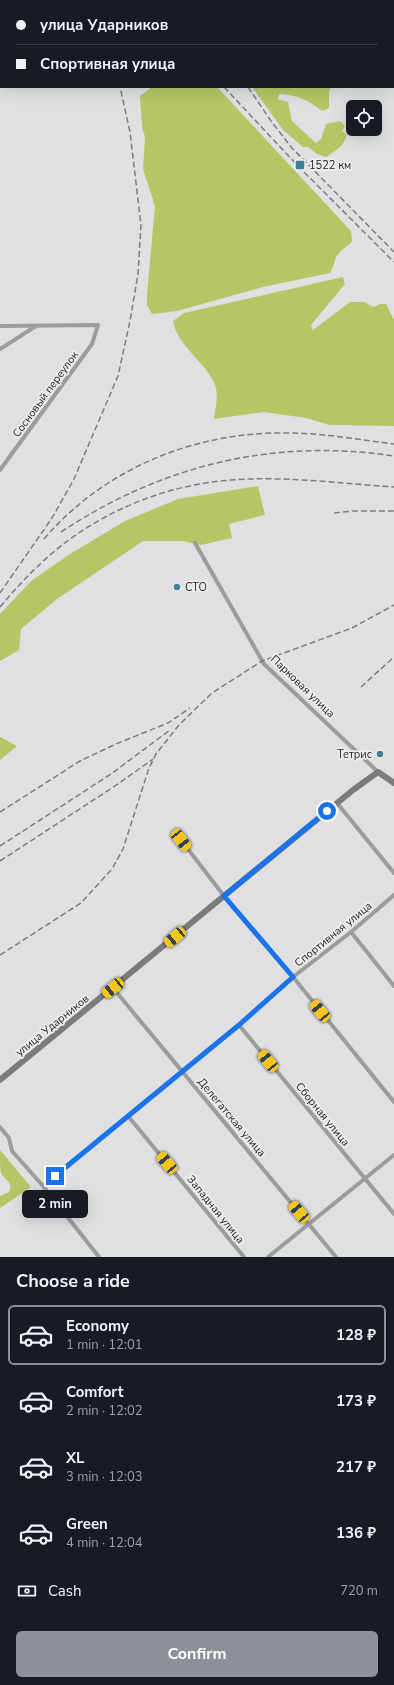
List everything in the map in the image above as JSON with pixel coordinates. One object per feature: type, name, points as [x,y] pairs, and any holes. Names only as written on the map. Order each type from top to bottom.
[{"type":"main road","name":"Парковая улица","points":[[378,772],[394,783]]},
{"type":"main road","name":"улица Ударников","points":[[0,1080],[337,803],[378,772]]},
{"type":"street","name":"Сосновый переулок","points":[[0,470],[92,344],[98,325],[36,326]]},
{"type":"street","points":[[0,326],[36,326]]},
{"type":"street","points":[[0,348],[36,326]]},
{"type":"street","name":"Парковая улица","points":[[196,543],[264,664],[378,772]]},
{"type":"street","points":[[337,803],[394,874]]},
{"type":"street","points":[[181,840],[224,896],[293,977],[394,1102]]},
{"type":"street","name":"Спортивная улица","points":[[43,1186],[239,1025],[293,977],[351,932],[394,895]]},
{"type":"street","points":[[351,932],[394,986]]},
{"type":"street","name":"Делегатская улица","points":[[113,988],[336,1257]]},
{"type":"street","name":"Сборная улица","points":[[239,1025],[394,1214]]},
{"type":"street","name":"Западная улица","points":[[128,1116],[244,1257]]},
{"type":"street","points":[[0,1127],[8,1138],[12,1151],[43,1186],[99,1257]]},
{"type":"street","points":[[268,1257],[394,1155]]},
{"type":"green space","points":[[151,88],[218,88],[351,231],[352,241],[338,255],[330,273],[263,287],[177,311],[152,314],[147,305],[147,294],[155,206],[143,169],[145,137],[142,127],[140,96]]},
{"type":"green space","points":[[253,88],[331,88],[329,92],[329,108],[323,111],[302,99],[294,96],[279,94],[278,99],[288,102],[292,121],[316,143],[321,139],[326,124],[340,121],[345,126],[342,131],[346,134],[346,139],[339,148],[326,157],[317,154],[308,147],[303,147],[283,130]]},
{"type":"green space","points":[[343,277],[345,284],[311,325],[313,330],[350,302],[364,302],[373,307],[380,304],[386,304],[394,320],[394,426],[329,425],[306,418],[264,412],[214,419],[217,398],[215,385],[206,369],[180,338],[173,321],[184,313]]},
{"type":"green space","points":[[258,486],[265,515],[229,524],[232,538],[201,545],[183,541],[143,541],[57,599],[21,629],[19,650],[0,661],[0,614],[31,581],[70,554],[125,521],[178,499]]},
{"type":"green space","points":[[0,737],[17,746],[0,760]]},
{"type":"green space","points":[[0,1150],[31,1187],[0,1208],[0,1196],[9,1192],[10,1184],[1,1173]]},
{"type":"railway","points":[[0,593],[52,518],[74,479],[118,376],[138,274],[141,225],[130,132],[120,88]]},
{"type":"railway","points":[[225,88],[298,166],[394,262]]},
{"type":"railway","points":[[249,88],[271,121],[292,148],[394,252]]},
{"type":"railway","points":[[44,539],[67,515],[92,494],[120,476],[149,461],[180,449],[212,440],[244,435],[292,433],[336,436],[394,444]]},
{"type":"railway","points":[[61,532],[99,509],[139,489],[179,474],[220,462],[263,454],[306,451],[349,451],[394,456]]},
{"type":"railway","points":[[0,607],[32,572],[55,551],[75,536],[96,522],[118,511],[140,501],[164,493],[188,486],[212,482],[257,479],[303,480],[394,487]]},
{"type":"railway","points":[[334,513],[353,511],[394,511]]},
{"type":"railway","points":[[0,955],[81,903],[112,869],[123,849],[149,768],[156,754],[179,725],[212,693],[262,661],[352,628],[394,605]]},
{"type":"railway","points":[[361,687],[394,657]]},
{"type":"railway","points":[[0,812],[80,761],[116,744],[168,723],[190,708]]},
{"type":"railway","points":[[0,846],[111,774],[170,730]]},
{"type":"railway","points":[[0,861],[118,784],[153,759]]},
{"type":"place","name":"1522 км","points":[[300,165]]},
{"type":"place","name":"СТО","points":[[177,587]]},
{"type":"place","name":"Тетрис","points":[[380,754]]},
{"type":"route","points":[[55,1176],[239,1025],[293,977],[224,896],[327,811]]}]
